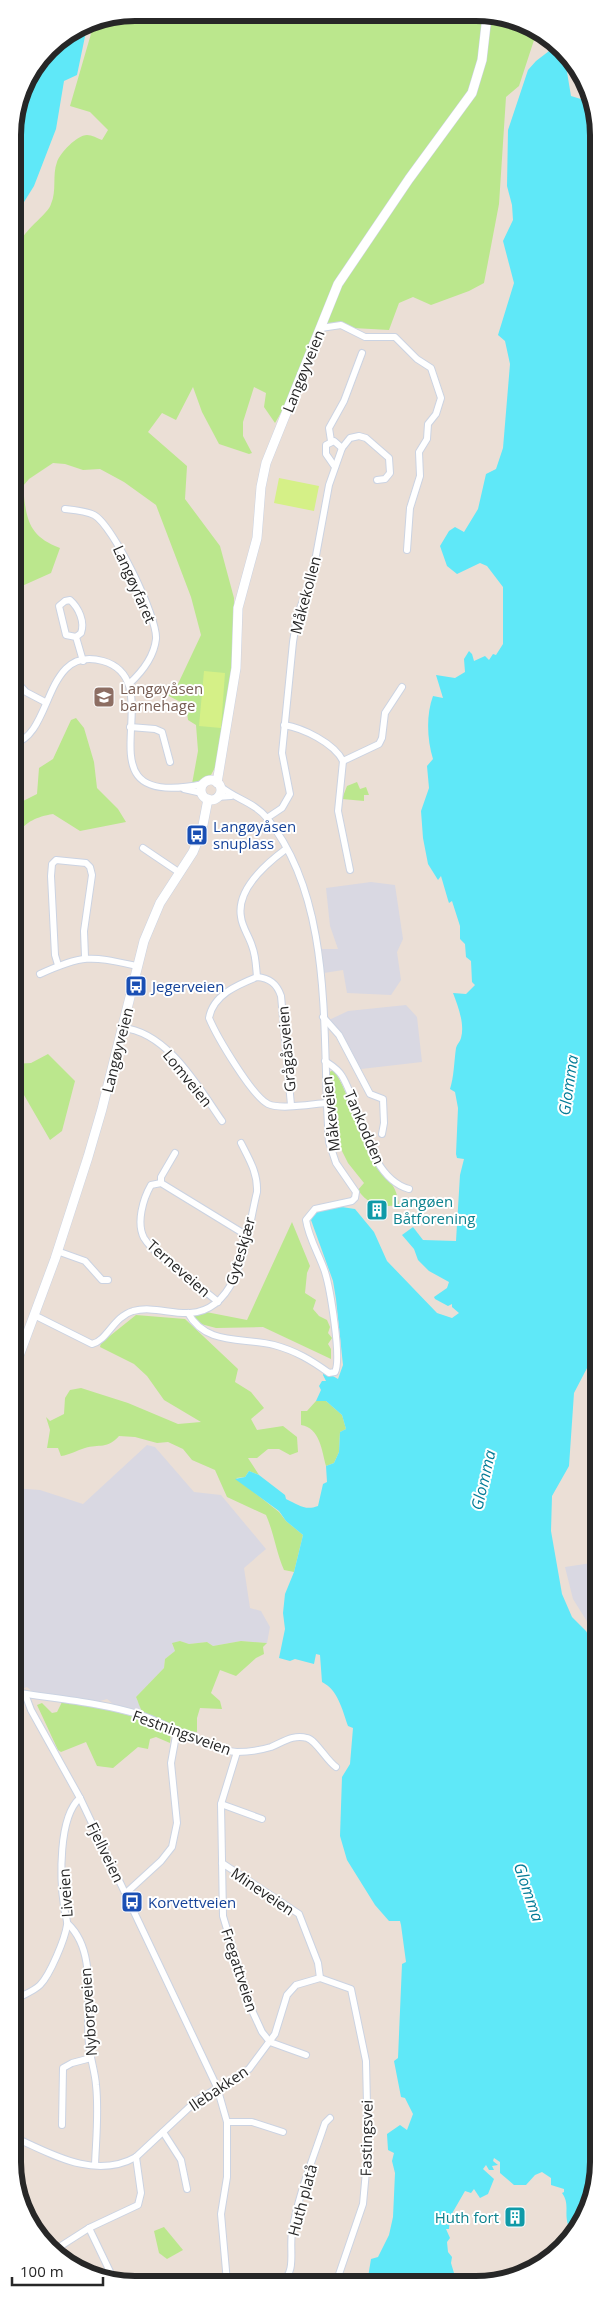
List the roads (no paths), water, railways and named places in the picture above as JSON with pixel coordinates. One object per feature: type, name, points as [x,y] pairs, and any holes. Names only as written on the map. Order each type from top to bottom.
[{"type":"main road","name":"Langøyveien","points":[[21,1350],[58,1251],[102,1109],[137,966],[156,911],[180,873],[199,836],[208,791],[219,766],[225,745],[236,668],[238,608],[257,538],[263,477],[334,293],[345,272],[414,172],[472,93],[482,60],[486,22]]},
{"type":"main road","name":"Langøyveien","points":[[208,791],[218,784],[219,766]]},
{"type":"main road","points":[[208,791],[218,784]]},
{"type":"street","points":[[321,328],[341,325],[365,337],[395,337],[433,372],[440,402],[436,414],[429,422],[426,439],[419,452],[420,476],[410,508],[407,550]]},
{"type":"street","points":[[331,442],[329,428],[344,401],[362,353]]},
{"type":"street","points":[[335,467],[325,450],[326,445],[331,442],[337,443],[342,448],[350,438],[358,436],[366,438],[389,458],[390,473],[385,479],[377,480]]},
{"type":"street","name":"Måkekollen","points":[[267,818],[282,808],[290,794],[283,763],[284,725],[297,617],[314,572],[326,496],[342,448]]},
{"type":"street","name":"Langøyfaret","points":[[65,509],[94,514],[110,530],[152,615],[156,631],[153,650],[142,671],[129,684]]},
{"type":"street","points":[[70,600],[75,604],[83,621],[84,626],[81,633],[76,637],[66,635],[64,631],[59,606],[65,601],[70,600]]},
{"type":"street","points":[[76,637],[83,661]]},
{"type":"street","points":[[21,740],[27,737],[34,729],[62,673],[83,661],[98,660],[111,665],[124,675],[129,684]]},
{"type":"street","name":"Måkeveien","points":[[129,684],[132,701],[130,758],[140,777],[158,788],[208,791],[231,796],[254,806],[267,818],[286,848],[305,891],[313,917],[320,970],[326,1102],[332,1152],[336,1163],[356,1192],[355,1198],[352,1201],[315,1209],[306,1220],[308,1232],[324,1270],[330,1292],[338,1360],[335,1372],[329,1373],[305,1356],[286,1349],[214,1336],[197,1326],[188,1313]]},
{"type":"street","points":[[21,687],[26,692],[46,702]]},
{"type":"street","points":[[343,761],[350,760],[379,744],[382,738],[385,713],[402,687]]},
{"type":"street","points":[[284,725],[314,735],[340,756],[343,761],[338,811],[350,870]]},
{"type":"street","points":[[130,727],[155,729],[162,732],[170,762]]},
{"type":"street","name":"Måkeveien","points":[[218,784],[231,796]]},
{"type":"street","points":[[143,848],[180,873]]},
{"type":"street","points":[[286,848],[268,862],[256,875],[241,907],[242,922],[254,953],[257,977],[225,993],[213,1007],[210,1018],[217,1035],[257,1097],[269,1105],[326,1102]]},
{"type":"street","points":[[58,965],[55,954],[51,876],[52,864],[56,860],[86,863],[91,869],[92,879],[84,931],[85,957]]},
{"type":"street","points":[[40,974],[58,965],[85,957],[137,966]]},
{"type":"street","name":"Grågåsveien","points":[[257,977],[274,983],[281,996],[291,1105]]},
{"type":"street","points":[[323,1017],[339,1035],[370,1094],[383,1099],[384,1123],[382,1134]]},
{"type":"street","name":"Lomveien","points":[[122,1028],[145,1034],[168,1052],[185,1069],[222,1121]]},
{"type":"street","name":"Tankodden","points":[[325,1061],[342,1075],[371,1149],[380,1165],[400,1186],[409,1188]]},
{"type":"street","name":"Gyteskjær","points":[[34,1315],[92,1344],[98,1341],[118,1318],[131,1312],[148,1309],[188,1313],[203,1310],[218,1302],[228,1292],[237,1273],[258,1181],[254,1168],[241,1143]]},
{"type":"street","name":"Terneveien","points":[[175,1153],[160,1178],[161,1183],[151,1185],[145,1194],[142,1215],[144,1237],[153,1248],[218,1302]]},
{"type":"street","points":[[161,1183],[246,1235]]},
{"type":"street","points":[[58,1251],[85,1261],[102,1280],[108,1280]]},
{"type":"street","name":"Festningsveien","points":[[21,1693],[103,1705],[143,1716],[215,1746],[237,1752],[262,1749],[289,1739],[304,1737],[315,1742],[323,1756],[336,1767]]},
{"type":"street","name":"Fjellveien","points":[[26,1694],[31,1710],[80,1798],[217,2087],[227,2122],[227,2177],[221,2214],[227,2276]]},
{"type":"street","points":[[126,1893],[161,1861],[172,1847],[177,1823],[171,1763],[176,1730]]},
{"type":"street","name":"Fregattveien","points":[[237,1752],[221,1804],[223,1916],[256,2022],[270,2042]]},
{"type":"street","name":"Liveien","points":[[21,1996],[33,1990],[42,1982],[50,1968],[68,1924],[63,1903],[64,1838],[70,1811],[80,1798]]},
{"type":"street","points":[[221,1804],[262,1819]]},
{"type":"street","name":"Mineveien","points":[[222,1863],[299,1914],[318,1963],[320,1978]]},
{"type":"street","name":"Nyborgveien","points":[[68,1924],[77,1934],[83,1945],[88,1988],[91,2058],[97,2096],[95,2165]]},
{"type":"street","name":"Fastingsvei","points":[[320,1978],[351,1990],[366,2061],[368,2149],[363,2204],[338,2276]]},
{"type":"street","name":"Ilebakken","points":[[21,2141],[64,2160],[95,2165],[120,2164],[136,2157],[191,2105],[217,2087],[243,2074],[275,2034],[283,2004],[292,1988],[304,1981],[320,1978]]},
{"type":"street","points":[[270,2042],[306,2055]]},
{"type":"street","points":[[62,2125],[63,2068],[72,2063],[91,2058]]},
{"type":"street","name":"Huth platå","points":[[288,2276],[290,2270],[291,2235],[298,2204],[325,2123],[330,2118]]},
{"type":"street","points":[[227,2122],[252,2122],[283,2132]]},
{"type":"street","points":[[163,2132],[181,2160],[187,2190]]},
{"type":"street","points":[[59,2247],[89,2228],[138,2205],[141,2193],[136,2157]]},
{"type":"street","points":[[89,2228],[111,2273]]},
{"type":"water","points":[[86,33],[77,75],[64,81],[56,129],[34,186],[24,202],[21,213],[21,128],[30,91],[36,78],[49,60],[72,40]]},
{"type":"water","name":"Glomma","points":[[550,50],[566,66],[571,96],[584,100],[589,120],[590,135],[590,1362],[574,1393],[569,1466],[552,1496],[551,1531],[562,1594],[572,1617],[586,1631],[590,1638],[590,2169],[581,2206],[571,2225],[568,2225],[566,2201],[562,2193],[564,2189],[551,2185],[551,2178],[542,2172],[535,2175],[526,2185],[514,2185],[500,2173],[500,2162],[494,2158],[493,2161],[498,2165],[492,2166],[494,2170],[489,2170],[486,2165],[483,2169],[494,2179],[488,2194],[480,2198],[474,2189],[471,2193],[465,2191],[450,2217],[449,2229],[446,2229],[450,2238],[447,2242],[448,2252],[452,2257],[451,2263],[455,2276],[368,2276],[371,2259],[378,2257],[389,2235],[393,2217],[395,2173],[392,2161],[394,2153],[388,2150],[387,2134],[400,2125],[407,2130],[413,2114],[405,2098],[401,2097],[394,2061],[398,2058],[402,1964],[406,1962],[401,1925],[400,1921],[389,1921],[375,1905],[347,1860],[340,1836],[342,1777],[350,1764],[353,1728],[348,1726],[336,1695],[322,1682],[320,1655],[316,1654],[314,1664],[295,1659],[290,1661],[279,1658],[285,1629],[283,1613],[285,1594],[294,1572],[303,1535],[286,1521],[279,1511],[235,1479],[245,1477],[249,1471],[259,1475],[285,1495],[286,1499],[306,1508],[318,1506],[323,1484],[327,1482],[326,1466],[334,1463],[339,1452],[340,1432],[346,1429],[342,1415],[326,1401],[316,1401],[321,1390],[319,1386],[322,1381],[326,1381],[323,1375],[324,1371],[338,1379],[343,1365],[333,1281],[311,1220],[315,1211],[335,1206],[355,1209],[374,1232],[387,1261],[437,1313],[452,1318],[459,1313],[452,1307],[452,1304],[448,1306],[435,1299],[434,1297],[447,1288],[449,1282],[429,1271],[418,1260],[414,1249],[402,1235],[413,1227],[423,1240],[456,1241],[460,1175],[464,1159],[457,1158],[456,1154],[458,1108],[455,1092],[450,1089],[456,1048],[462,1033],[460,1015],[453,993],[466,994],[475,985],[472,982],[471,961],[466,957],[465,944],[460,939],[460,926],[452,901],[449,903],[441,876],[438,880],[428,864],[423,838],[421,811],[429,788],[427,766],[433,759],[429,743],[429,711],[433,696],[443,698],[436,675],[455,678],[465,672],[464,659],[469,651],[474,661],[485,656],[489,660],[493,654],[496,655],[503,644],[503,587],[487,566],[480,563],[457,574],[447,566],[440,546],[449,531],[455,527],[464,532],[478,509],[486,474],[496,469],[503,448],[510,364],[505,341],[498,335],[514,283],[503,241],[513,220],[512,205],[507,186],[508,130],[528,70]]},
{"type":"place","name":"Langøyåsen barnehage","points":[[104,697]]},
{"type":"place","name":"Langøyåsen snuplass","points":[[197,835]]},
{"type":"place","name":"Jegerveien","points":[[136,986]]},
{"type":"place","name":"Langøen Båtforening","points":[[377,1210]]},
{"type":"place","name":"Korvettveien","points":[[132,1902]]},
{"type":"place","name":"Huth fort","points":[[515,2217]]}]
